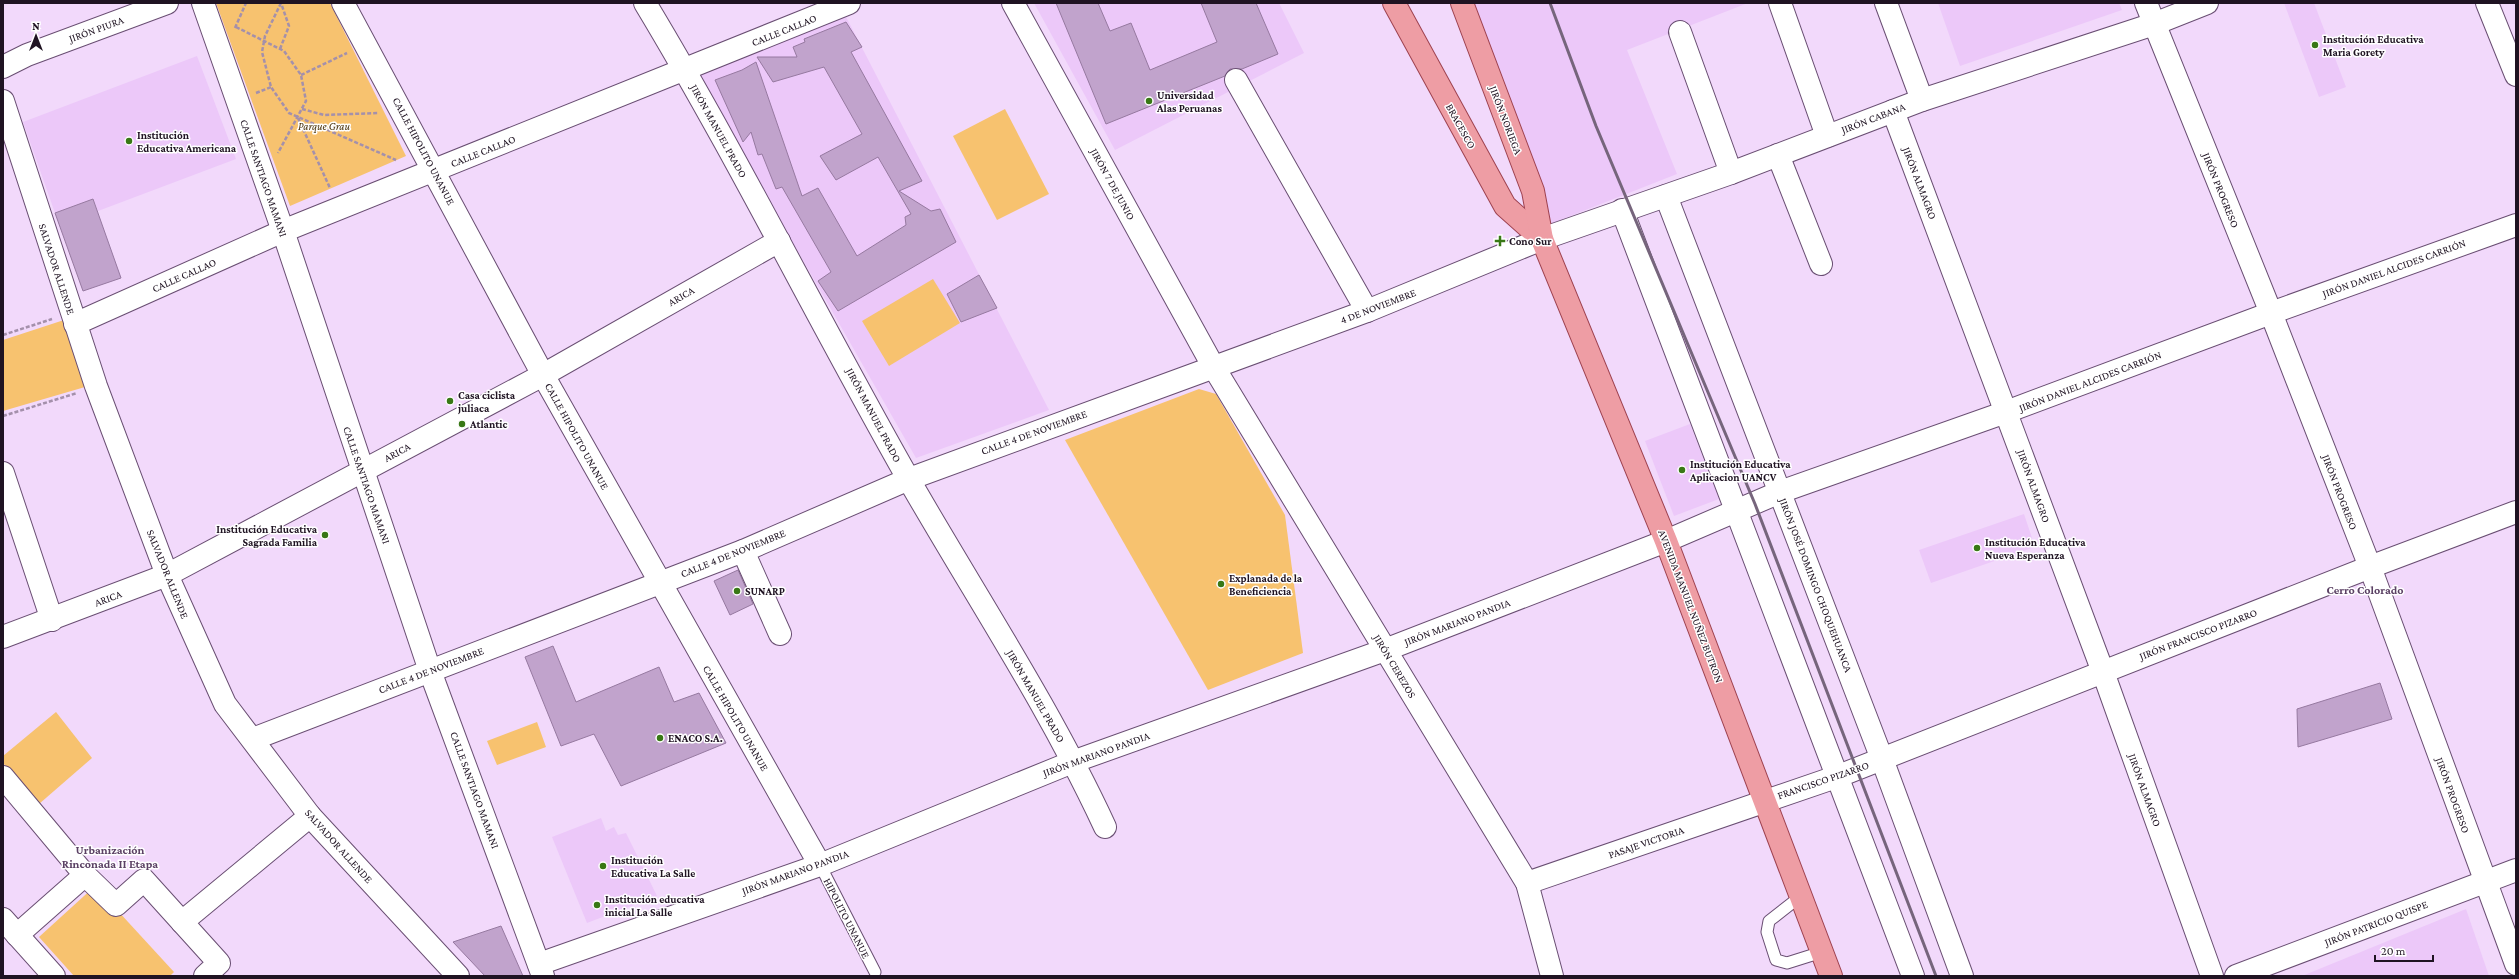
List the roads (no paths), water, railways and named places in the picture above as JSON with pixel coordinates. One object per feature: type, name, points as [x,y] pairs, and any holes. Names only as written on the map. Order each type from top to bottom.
[{"type":"main road","name":"BRACESCO","points":[[1394,3],[1505,206],[1542,239]]},
{"type":"main road","name":"JIRÓN NORIEGA","points":[[1462,3],[1533,191],[1542,239]]},
{"type":"main road","name":"AVENIDA MANUEL NUÑEZ BUTRON","points":[[1542,239],[1666,541],[1802,896],[1831,976]]},
{"type":"street","name":"JIRÓN PIURA","points":[[3,68],[27,55],[167,3]]},
{"type":"street","name":"CALLE SANTIAGO MAMANI","points":[[203,3],[283,232],[430,671],[541,970]]},
{"type":"street","name":"CALLE HIPOLITO UNANUE","points":[[343,3],[435,171],[543,375],[820,864]]},
{"type":"street","name":"JIRÓN MANUEL PRADO","points":[[645,3],[685,70],[908,479],[1074,761],[1105,827]]},
{"type":"street","name":"CALLE CALLAO","points":[[73,318],[849,3]]},
{"type":"street","name":"JIRÓN 7 DE JUNIO","points":[[1013,3],[1213,366]]},
{"type":"street","points":[[1780,3],[1827,136]]},
{"type":"street","points":[[1886,3],[1922,100]]},
{"type":"street","name":"JIRÓN PROGRESO","points":[[2146,3],[2271,313],[2370,567],[2516,964]]},
{"type":"street","name":"JIRÓN CABANA","points":[[1542,239],[1731,173],[1922,100],[2154,24],[2207,3]]},
{"type":"street","points":[[2487,3],[2516,75]]},
{"type":"street","points":[[1680,32],[1731,173]]},
{"type":"street","points":[[1236,80],[1367,311]]},
{"type":"street","name":"SALVADOR ALLENDE","points":[[3,101],[96,386],[167,575],[225,704],[310,816],[458,976]]},
{"type":"street","name":"JIRÓN ALMAGRO","points":[[1893,111],[2102,672],[2212,976]]},
{"type":"street","points":[[1778,155],[1821,264]]},
{"type":"street","name":"JIRÓN JOSÉ DOMINGO CHOQUEHUANCA","points":[[1666,196],[1882,759],[1962,976]]},
{"type":"street","points":[[1622,210],[1738,510],[1836,777],[1913,976]]},
{"type":"street","name":"JIRÓN DANIEL ALCIDES CARRIÓN","points":[[1666,541],[1780,492],[2006,412],[2271,313],[2516,224]]},
{"type":"street","name":"4 DE NOVIEMBRE","points":[[1213,366],[1367,311],[1542,239]]},
{"type":"street","name":"ARICA","points":[[3,637],[52,620],[167,575],[543,375],[779,241]]},
{"type":"street","name":"CALLE 4 DE NOVIEMBRE","points":[[253,739],[743,551],[908,479],[1213,366]]},
{"type":"street","name":"JIRÓN CEREZOS","points":[[1213,366],[1527,883],[1552,976]]},
{"type":"street","points":[[3,473],[52,620]]},
{"type":"street","name":"JIRÓN FRANCISCO PIZARRO","points":[[1882,759],[2370,567],[2516,512]]},
{"type":"street","name":"JIRÓN MARIANO PANDIA","points":[[541,970],[820,864],[1074,761],[1385,650],[1666,541]]},
{"type":"street","points":[[743,551],[780,634]]},
{"type":"street","name":"FRANCISCO PIZARRO","points":[[1765,800],[1836,777],[1882,759]]},
{"type":"street","points":[[3,777],[85,875],[116,905],[144,880],[219,963],[205,976]]},
{"type":"street","name":"PASAJE VICTORIA","points":[[1527,883],[1765,800]]},
{"type":"street","points":[[182,922],[310,816]]},
{"type":"street","name":"JIRÓN PATRICIO QUISPE","points":[[2236,976],[2516,870]]},
{"type":"street","points":[[17,935],[85,875]]},
{"type":"street","points":[[3,919],[54,976]]},
{"type":"lane","name":"HIPOLITO UNANUE","points":[[820,864],[876,972]]},
{"type":"lane","points":[[1802,896],[1769,921],[1767,932],[1776,960],[1787,963],[1822,952]]},
{"type":"railway","points":[[1550,3],[1596,126],[1755,504],[1936,976]]},
{"type":"place","name":"Institución Educativa Maria Gorety","points":[[2315,45]]},
{"type":"place","name":"Universidad Alas Peruanas","points":[[1149,101]]},
{"type":"place","name":"Institución Educativa Americana","points":[[129,141]]},
{"type":"place","name":"Cono Sur","points":[[1500,241]]},
{"type":"place","name":"Casa ciclista juliaca","points":[[450,401]]},
{"type":"place","name":"Atlantic","points":[[462,424]]},
{"type":"place","name":"Institución Educativa Aplicacion UANCV","points":[[1682,470]]},
{"type":"place","name":"Institución Educativa Sagrada Familia","points":[[325,535]]},
{"type":"place","name":"Institución Educativa Nueva Esperanza","points":[[1977,548]]},
{"type":"place","name":"Explanada de la Beneficiencia","points":[[1221,584]]},
{"type":"place","name":"SUNARP","points":[[737,591]]},
{"type":"place","name":"ENACO S.A.","points":[[660,738]]},
{"type":"place","name":"Institución Educativa La Salle","points":[[603,866]]},
{"type":"place","name":"Institución educativa inicial La Salle","points":[[597,905]]},
{"type":"district","name":"Cerro Colorado","points":[[2365,590]]},
{"type":"district","name":"Urbanización Rinconada II Etapa","points":[[110,857]]},
{"type":"park label","name":"Parque Grau","points":[[324,126]]}]
